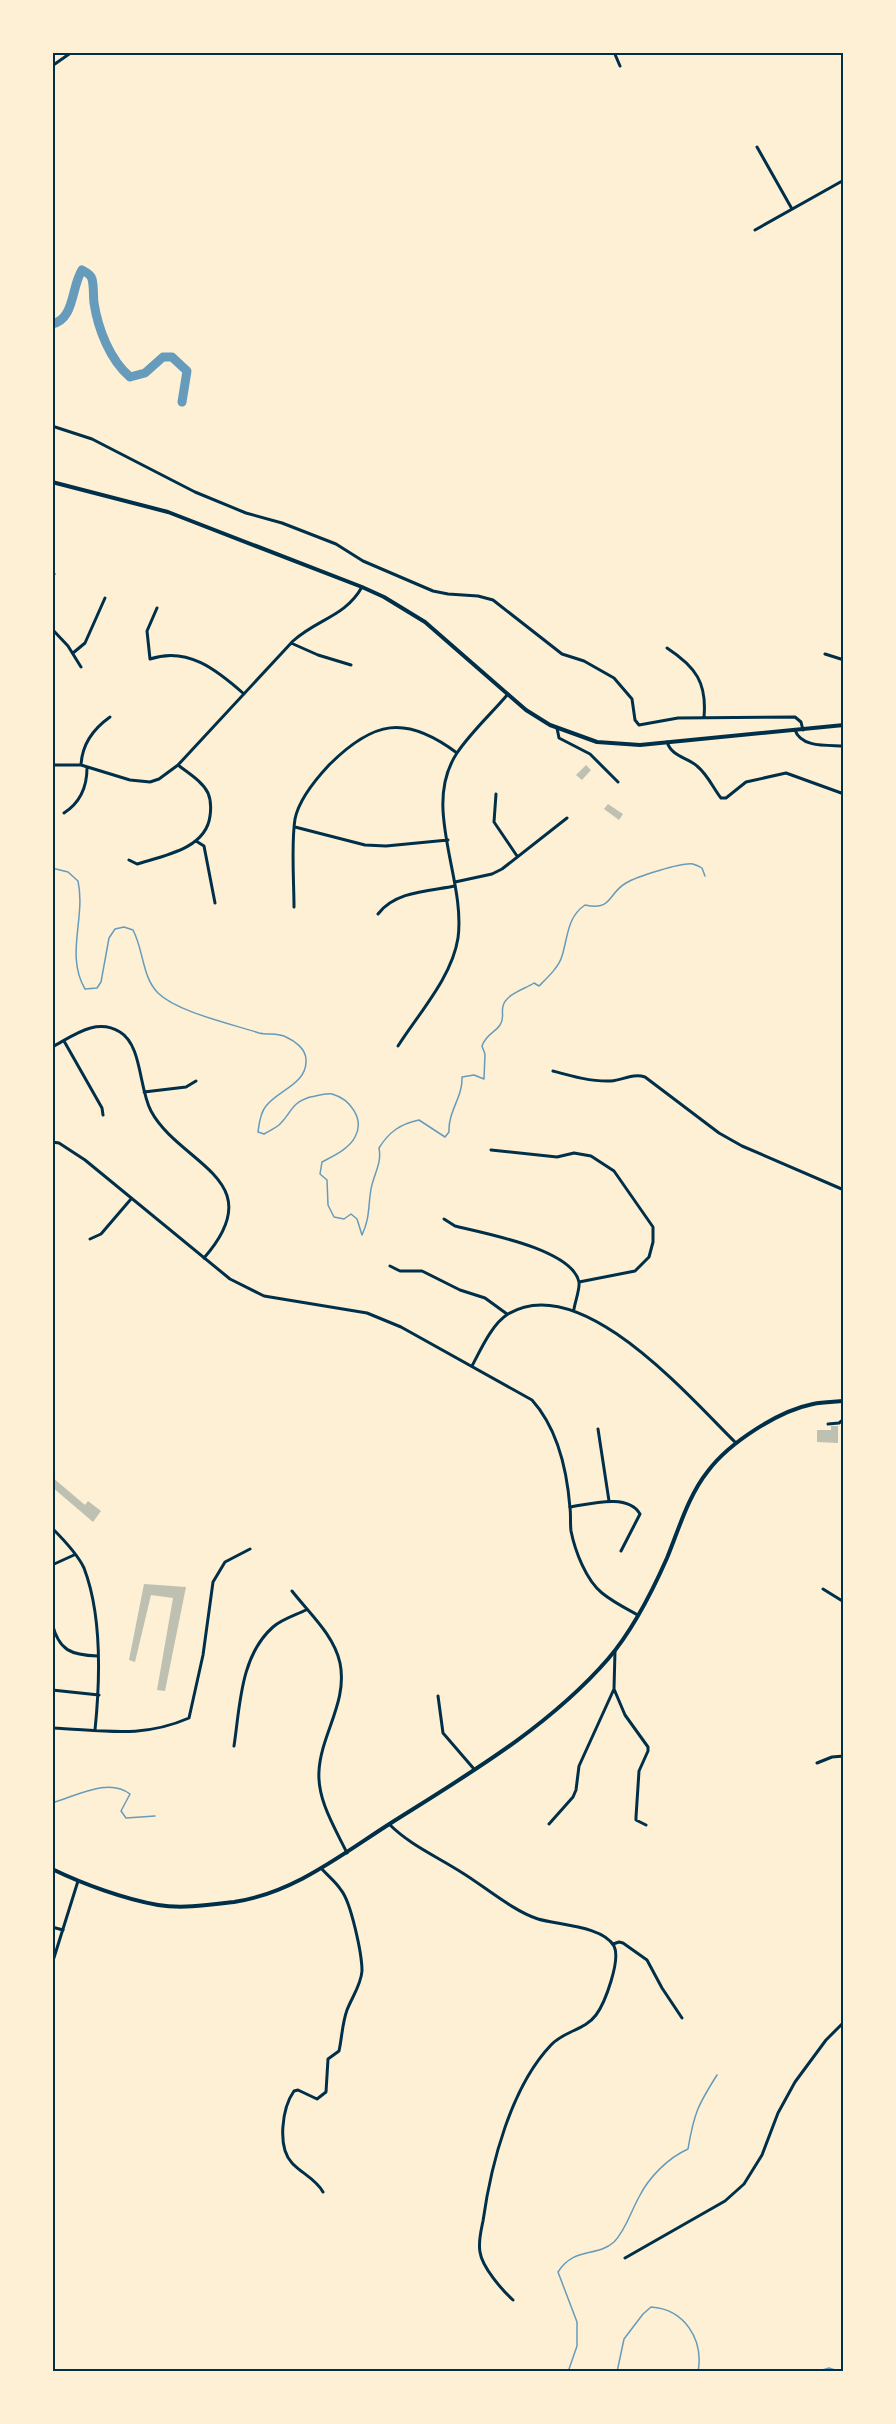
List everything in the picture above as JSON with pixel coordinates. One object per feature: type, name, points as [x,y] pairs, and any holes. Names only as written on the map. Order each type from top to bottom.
[{"type":"main road","points":[[52,482],[168,512],[384,597],[425,622],[539,719],[557,728],[607,744],[640,745],[843,725]]},
{"type":"main road","points":[[52,1869],[78,1881],[158,1905],[179,1906],[237,1901],[273,1890],[322,1869],[540,1723],[576,1691],[615,1650],[638,1615],[666,1559],[694,1494],[708,1471],[737,1444],[752,1432],[780,1417],[812,1404],[843,1401]]},
{"type":"street","points":[[52,66],[72,52]]},
{"type":"street","points":[[614,52],[620,66]]},
{"type":"street","points":[[757,147],[792,209]]},
{"type":"street","points":[[755,230],[843,180]]},
{"type":"street","points":[[52,426],[92,439],[195,492],[246,513],[282,523],[336,544],[363,561],[433,591],[493,600],[562,654],[584,661],[614,678],[632,699],[635,720],[638,724],[665,719],[704,717],[795,717],[801,722],[803,730]]},
{"type":"street","points":[[52,765],[81,765],[130,780],[150,782],[159,779],[178,765],[291,643],[306,630],[344,610],[362,587]]},
{"type":"street","points":[[73,653],[85,643],[105,598]]},
{"type":"street","points":[[157,608],[147,631],[150,658],[175,654],[192,659],[218,672],[244,694]]},
{"type":"street","points":[[52,629],[81,666]]},
{"type":"street","points":[[291,643],[351,666]]},
{"type":"street","points":[[667,648],[688,665],[702,686],[706,697],[704,717]]},
{"type":"street","points":[[825,654],[843,660]]},
{"type":"street","points":[[398,1046],[444,976],[458,939],[459,920],[455,884],[442,807],[443,789],[449,768],[457,753],[508,694]]},
{"type":"street","points":[[81,765],[86,744],[93,732],[110,717]]},
{"type":"street","points":[[294,907],[295,827],[300,803],[323,771],[345,749],[372,732],[400,728],[419,730],[436,737],[457,753]]},
{"type":"street","points":[[557,728],[557,735],[560,739],[590,754],[618,782]]},
{"type":"street","points":[[795,730],[798,738],[804,742],[843,746]]},
{"type":"street","points":[[667,742],[672,752],[692,762],[704,772],[721,798],[726,798],[746,782],[786,773],[843,794]]},
{"type":"street","points":[[129,860],[137,864],[164,856],[196,841],[204,833],[211,807],[209,794],[200,783],[178,765]]},
{"type":"street","points":[[64,813],[77,802],[82,794],[87,783],[87,768]]},
{"type":"street","points":[[496,794],[494,822],[517,856]]},
{"type":"street","points":[[378,914],[384,906],[404,896],[492,874],[502,869],[567,818]]},
{"type":"street","points":[[295,827],[365,845],[386,846],[448,840]]},
{"type":"street","points":[[196,841],[204,846],[215,903]]},
{"type":"street","points":[[52,1047],[92,1026],[105,1026],[121,1032],[131,1044],[151,1111],[161,1125],[210,1169],[223,1188],[228,1203],[223,1234],[204,1258]]},
{"type":"street","points":[[64,1041],[102,1108],[103,1115]]},
{"type":"street","points":[[553,1071],[577,1078],[611,1081],[638,1075],[645,1077],[719,1133],[742,1146],[843,1190]]},
{"type":"street","points":[[144,1092],[186,1087],[196,1081]]},
{"type":"street","points":[[52,1142],[59,1143],[85,1160],[230,1279],[264,1296],[367,1313],[401,1327],[532,1400],[543,1412],[553,1431],[561,1456],[570,1507],[571,1531],[583,1566],[600,1591],[638,1615]]},
{"type":"street","points":[[491,1150],[557,1157],[574,1153],[591,1156],[614,1171],[653,1227],[653,1242],[649,1257],[635,1271],[579,1282]]},
{"type":"street","points":[[90,1239],[101,1234],[131,1199]]},
{"type":"street","points":[[444,1220],[455,1226],[533,1246],[551,1255],[572,1270],[579,1282],[574,1309]]},
{"type":"street","points":[[390,1266],[400,1271],[422,1271],[460,1290],[485,1298],[507,1314]]},
{"type":"street","points":[[472,1366],[489,1335],[507,1314],[532,1304],[574,1309],[600,1323],[647,1358],[737,1444]]},
{"type":"street","points":[[828,1424],[839,1423],[843,1419]]},
{"type":"street","points":[[598,1429],[609,1501]]},
{"type":"street","points":[[570,1507],[609,1501],[621,1502],[638,1509],[640,1514],[621,1551]]},
{"type":"street","points":[[52,1528],[83,1567],[93,1605],[99,1695],[95,1730]]},
{"type":"street","points":[[52,1728],[132,1733],[169,1727],[189,1718],[202,1655],[213,1582],[225,1562],[250,1549]]},
{"type":"street","points":[[52,1565],[74,1555]]},
{"type":"street","points":[[823,1589],[843,1602]]},
{"type":"street","points":[[292,1591],[323,1627],[340,1664],[340,1696],[321,1752],[318,1772],[321,1795],[347,1853]]},
{"type":"street","points":[[234,1746],[246,1670],[257,1648],[274,1626],[306,1610]]},
{"type":"street","points":[[52,1623],[60,1644],[71,1654],[98,1656]]},
{"type":"street","points":[[549,1824],[573,1797],[576,1790],[579,1766],[614,1689],[615,1650]]},
{"type":"street","points":[[614,1689],[625,1715],[648,1747],[639,1771],[636,1817],[636,1820],[646,1825]]},
{"type":"street","points":[[52,1690],[99,1695]]},
{"type":"street","points":[[438,1696],[443,1733],[474,1769]]},
{"type":"street","points":[[817,1763],[832,1757],[843,1756]]},
{"type":"street","points":[[389,1824],[408,1841],[446,1862],[527,1914],[544,1921],[586,1929],[613,1944],[615,1961],[608,1990],[599,2010],[585,2025],[564,2035],[552,2044],[533,2068],[507,2123],[490,2180],[480,2239],[480,2254],[499,2285],[513,2300]]},
{"type":"street","points":[[322,1869],[346,1897],[356,1930],[362,1971],[342,2028],[339,2051],[328,2059],[326,2092],[317,2099],[295,2090],[289,2103],[284,2125],[285,2147],[290,2161],[316,2183],[322,2192]]},
{"type":"street","points":[[52,1964],[78,1881]]},
{"type":"street","points":[[52,1927],[63,1930]]},
{"type":"street","points":[[613,1944],[623,1943],[647,1960],[682,2018]]},
{"type":"street","points":[[625,2258],[725,2201],[744,2184],[762,2155],[778,2113],[795,2082],[826,2040],[843,2022]]},
{"type":"building","points":[[586,765],[591,770],[582,780],[576,775]]},
{"type":"building","points":[[608,804],[623,814],[619,820],[604,809]]},
{"type":"building","points":[[831,1426],[838,1426],[838,1443],[817,1442],[817,1430],[831,1430]]},
{"type":"building","points":[[52,1477],[85,1505],[88,1501],[101,1511],[93,1522],[52,1487]]},
{"type":"building","points":[[144,1584],[186,1587],[165,1691],[157,1690],[173,1598],[151,1595],[135,1662],[129,1660]]},
{"type":"waterway","points":[[52,324],[65,316],[69,309],[82,270],[92,279],[98,323],[116,362],[130,377],[145,373],[163,357],[172,357],[187,371],[182,402]]},
{"type":"waterway","points":[[52,868],[68,872],[78,881],[80,909],[76,950],[79,976],[85,989],[97,988],[101,982],[109,938],[115,929],[124,927],[133,930],[149,979],[158,993],[167,1000],[191,1012],[259,1033],[283,1036],[302,1049],[306,1056],[302,1075],[266,1106],[261,1115],[258,1132],[264,1134],[277,1127],[295,1105],[310,1097],[332,1094],[350,1105],[358,1123],[355,1137],[345,1149],[322,1162],[320,1174],[327,1180],[328,1205],[334,1217],[344,1219],[351,1214],[357,1219],[362,1235],[368,1218],[371,1189],[379,1164],[379,1148],[396,1130],[419,1120],[445,1137],[449,1132],[449,1124],[462,1084],[462,1077],[474,1075],[484,1079],[485,1054],[482,1046],[486,1038],[498,1028],[503,1018],[505,1002],[512,995],[534,983],[539,986],[552,972],[560,960],[571,921],[579,910],[585,905],[601,906],[626,883],[670,868],[693,864],[702,868],[705,876]]},
{"type":"waterway","points":[[52,1803],[92,1790],[112,1787],[130,1794],[121,1811],[126,1818],[155,1816]]},
{"type":"waterway","points":[[568,2372],[577,2346],[577,2322],[558,2272],[578,2255],[600,2250],[614,2242],[648,2182],[666,2163],[688,2149],[692,2126],[698,2110],[717,2075]]},
{"type":"waterway","points":[[617,2372],[624,2339],[651,2307],[673,2313],[689,2328],[698,2348],[698,2372]]},
{"type":"waterway","points":[[816,2372],[829,2368],[841,2372]]}]
